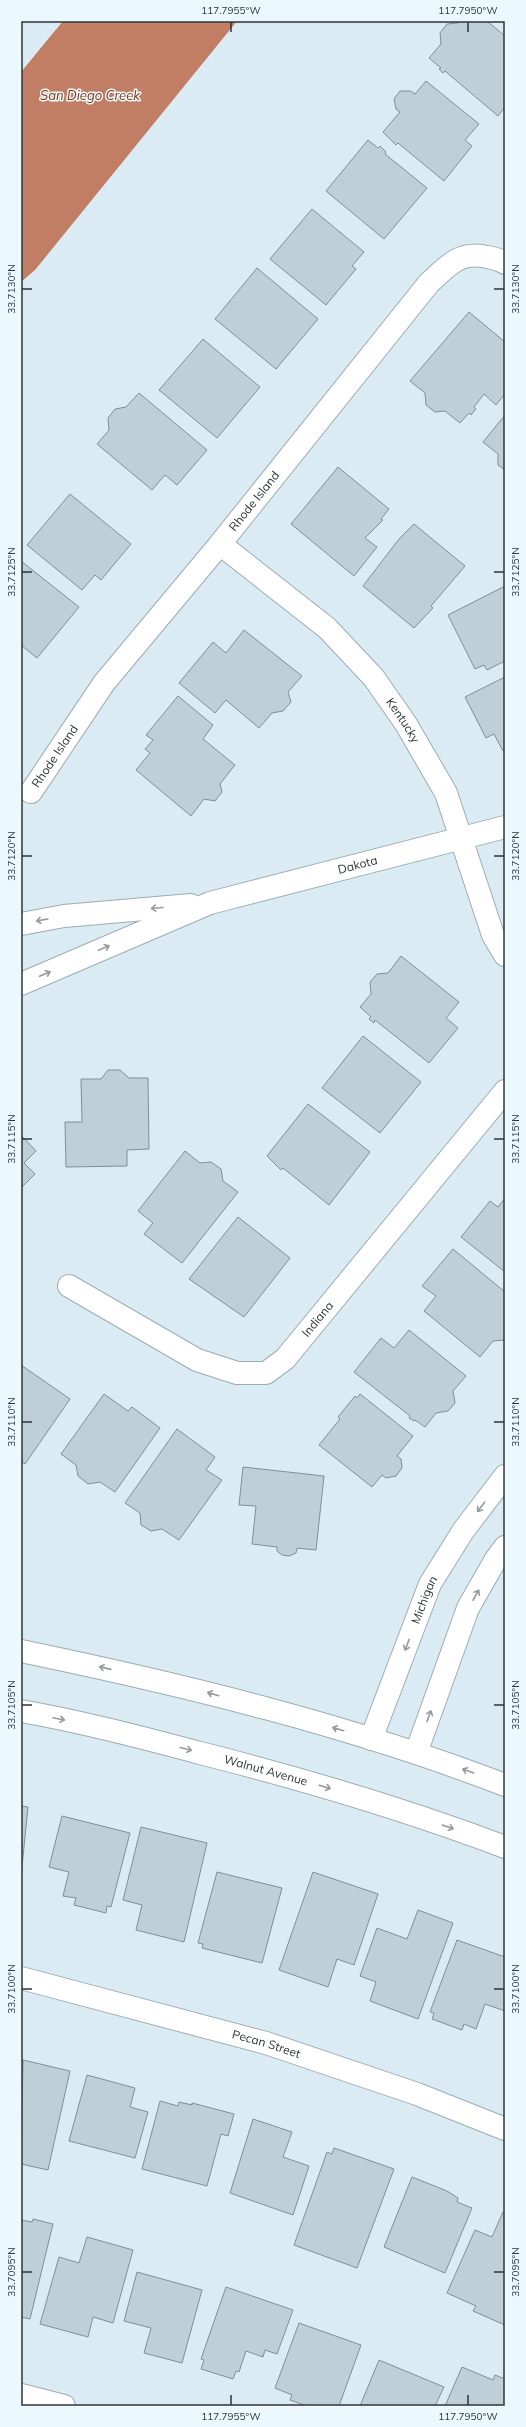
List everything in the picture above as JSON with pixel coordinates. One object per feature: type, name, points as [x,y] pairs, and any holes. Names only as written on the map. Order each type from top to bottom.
[{"type":"street","name":"Rhode Island","points":[[31,792],[104,683],[220,544],[429,283],[453,261],[469,254],[498,258],[505,263]]},
{"type":"street","name":"Kentucky","points":[[220,544],[327,628],[374,678],[406,724],[446,793],[493,935],[505,955]]},
{"type":"street","name":"Dakota","points":[[21,984],[210,903],[505,827]]},
{"type":"street","name":"Dakota","points":[[21,924],[64,916],[210,903]]},
{"type":"street","name":"Indiana","points":[[69,1286],[197,1360],[237,1373],[266,1373],[285,1359],[505,1091]]},
{"type":"street","name":"Michigan","points":[[371,1739],[430,1584],[463,1531],[505,1476]]},
{"type":"street","points":[[416,1753],[468,1608],[496,1559],[505,1547]]},
{"type":"street","points":[[21,1651],[203,1691],[416,1753],[505,1785]]},
{"type":"street","name":"Walnut Avenue","points":[[21,1711],[172,1746],[309,1782],[419,1817],[505,1847]]},
{"type":"street","name":"Pecan Street","points":[[21,1978],[266,2043],[417,2094],[505,2129]]},
{"type":"street","points":[[21,2395],[64,2406]]},
{"type":"water","name":"San Diego Creek","points":[[63,21],[237,21],[35,270],[21,282],[21,72]]},
{"type":"building","points":[[460,21],[487,21],[505,36],[505,107],[498,116],[445,71],[443,73],[439,69],[441,68],[429,58],[441,44],[440,33],[447,24],[458,23]]},
{"type":"building","points":[[426,81],[479,124],[465,140],[472,146],[444,181],[398,143],[396,145],[383,132],[400,112],[396,109],[394,99],[400,91],[411,91],[415,94]]},
{"type":"building","points":[[368,140],[378,148],[380,146],[386,152],[385,154],[427,188],[384,239],[326,191]]},
{"type":"building","points":[[312,209],[364,252],[352,266],[356,269],[326,305],[270,259]]},
{"type":"building","points":[[257,268],[318,319],[276,369],[215,319]]},
{"type":"building","points":[[469,312],[505,342],[505,394],[496,405],[484,394],[474,407],[476,409],[471,415],[469,413],[460,423],[445,411],[435,412],[426,405],[425,393],[410,381]]},
{"type":"building","points":[[203,339],[260,387],[217,438],[159,390]]},
{"type":"building","points":[[139,393],[207,450],[177,485],[165,475],[152,490],[97,444],[109,430],[108,418],[115,409],[126,407]]},
{"type":"building","points":[[505,415],[505,470],[498,465],[498,454],[483,442]]},
{"type":"building","points":[[338,467],[389,509],[381,519],[383,520],[365,538],[377,547],[354,576],[291,524]]},
{"type":"building","points":[[70,494],[131,544],[101,580],[95,575],[82,590],[27,545]]},
{"type":"building","points":[[414,524],[465,566],[431,606],[433,608],[414,628],[363,586],[399,539]]},
{"type":"building","points":[[21,561],[79,607],[37,658],[21,645]]},
{"type":"building","points":[[505,586],[505,661],[487,670],[484,665],[475,669],[448,615]]},
{"type":"building","points":[[244,630],[302,676],[288,692],[291,702],[283,711],[272,713],[259,728],[226,700],[215,713],[179,683],[213,642],[226,653]]},
{"type":"building","points":[[505,677],[505,750],[503,751],[494,734],[486,738],[465,697]]},
{"type":"building","points":[[178,696],[213,725],[203,739],[235,765],[220,784],[222,792],[215,801],[204,799],[191,816],[136,770],[150,753],[145,749],[153,740],[146,735]]},
{"type":"building","points":[[401,956],[459,1002],[446,1018],[458,1028],[429,1063],[375,1020],[374,1023],[369,1019],[371,1017],[360,1007],[371,994],[370,982],[377,974],[388,973]]},
{"type":"building","points":[[363,1036],[421,1082],[380,1133],[322,1088]]},
{"type":"building","points":[[108,1070],[120,1070],[129,1078],[148,1078],[149,1149],[127,1150],[127,1166],[66,1167],[65,1122],[82,1122],[81,1079],[101,1079]]},
{"type":"building","points":[[308,1104],[370,1152],[329,1205],[283,1168],[281,1170],[267,1156]]},
{"type":"building","points":[[21,1135],[36,1151],[24,1163],[35,1174],[21,1188]]},
{"type":"building","points":[[185,1151],[200,1163],[211,1162],[221,1169],[223,1181],[238,1192],[182,1263],[144,1234],[153,1223],[138,1211]]},
{"type":"building","points":[[505,1198],[505,1272],[461,1237],[490,1201],[498,1207]]},
{"type":"building","points":[[238,1217],[290,1258],[244,1317],[189,1279]]},
{"type":"building","points":[[453,1249],[505,1292],[505,1340],[493,1341],[480,1357],[424,1311],[436,1296],[422,1286]]},
{"type":"building","points":[[409,1330],[466,1376],[453,1391],[455,1403],[448,1411],[436,1413],[425,1427],[409,1418],[410,1416],[354,1372],[381,1338],[394,1348]]},
{"type":"building","points":[[21,1365],[70,1399],[25,1464],[21,1461]]},
{"type":"building","points":[[104,1394],[128,1411],[132,1407],[160,1428],[115,1492],[100,1482],[88,1484],[78,1476],[76,1465],[61,1454]]},
{"type":"building","points":[[360,1394],[413,1436],[397,1456],[401,1459],[402,1468],[396,1476],[386,1478],[382,1475],[372,1487],[319,1445],[340,1419],[338,1417],[355,1396],[357,1398]]},
{"type":"building","points":[[177,1429],[215,1457],[206,1470],[222,1480],[179,1540],[162,1529],[151,1531],[141,1525],[140,1513],[125,1503]]},
{"type":"building","points":[[243,1467],[324,1476],[316,1550],[297,1548],[296,1553],[289,1556],[282,1555],[277,1551],[277,1547],[252,1544],[256,1506],[239,1505]]},
{"type":"building","points":[[21,1806],[28,1807],[21,1877]]},
{"type":"building","points":[[62,1816],[130,1833],[111,1907],[107,1906],[106,1913],[74,1905],[76,1898],[63,1896],[69,1872],[49,1867]]},
{"type":"building","points":[[141,1827],[207,1843],[184,1942],[136,1930],[142,1905],[123,1900]]},
{"type":"building","points":[[217,1872],[282,1888],[262,1963],[202,1948],[203,1944],[198,1943]]},
{"type":"building","points":[[313,1872],[378,1894],[354,1965],[337,1959],[328,1987],[279,1970]]},
{"type":"building","points":[[418,1910],[453,1923],[418,2019],[370,2001],[376,1982],[360,1976],[377,1928],[407,1939]]},
{"type":"building","points":[[457,1940],[505,1957],[505,2011],[485,2004],[476,2029],[464,2024],[462,2030],[432,2019],[434,2013],[430,2012]]},
{"type":"building","points":[[23,2060],[70,2071],[48,2170],[21,2164]]},
{"type":"building","points":[[87,2075],[135,2088],[130,2107],[148,2112],[135,2158],[69,2141]]},
{"type":"building","points":[[160,2101],[178,2106],[179,2102],[192,2105],[192,2103],[234,2114],[228,2136],[221,2134],[207,2186],[142,2169]]},
{"type":"building","points":[[253,2119],[292,2132],[283,2157],[309,2166],[293,2215],[230,2193]]},
{"type":"building","points":[[334,2148],[394,2169],[357,2268],[294,2245],[327,2152],[332,2154]]},
{"type":"building","points":[[412,2177],[447,2191],[458,2198],[457,2202],[472,2208],[445,2273],[384,2247]]},
{"type":"building","points":[[503,2212],[505,2213],[505,2325],[473,2311],[476,2306],[447,2293],[475,2230],[492,2237]]},
{"type":"building","points":[[33,2219],[53,2224],[30,2319],[21,2317],[21,2220],[32,2222]]},
{"type":"building","points":[[87,2237],[133,2250],[113,2323],[93,2317],[88,2337],[40,2324],[59,2257],[79,2263]]},
{"type":"building","points":[[137,2272],[202,2290],[182,2363],[144,2353],[151,2328],[124,2321]]},
{"type":"building","points":[[226,2287],[293,2310],[277,2354],[265,2350],[263,2357],[246,2351],[239,2372],[236,2371],[233,2379],[201,2369],[204,2360],[201,2359]]},
{"type":"building","points":[[299,2323],[361,2345],[339,2406],[307,2406],[290,2400],[292,2395],[275,2388]]},
{"type":"building","points":[[379,2360],[444,2387],[435,2406],[360,2406]]},
{"type":"building","points":[[462,2367],[493,2380],[495,2375],[505,2379],[505,2406],[445,2406]]}]
